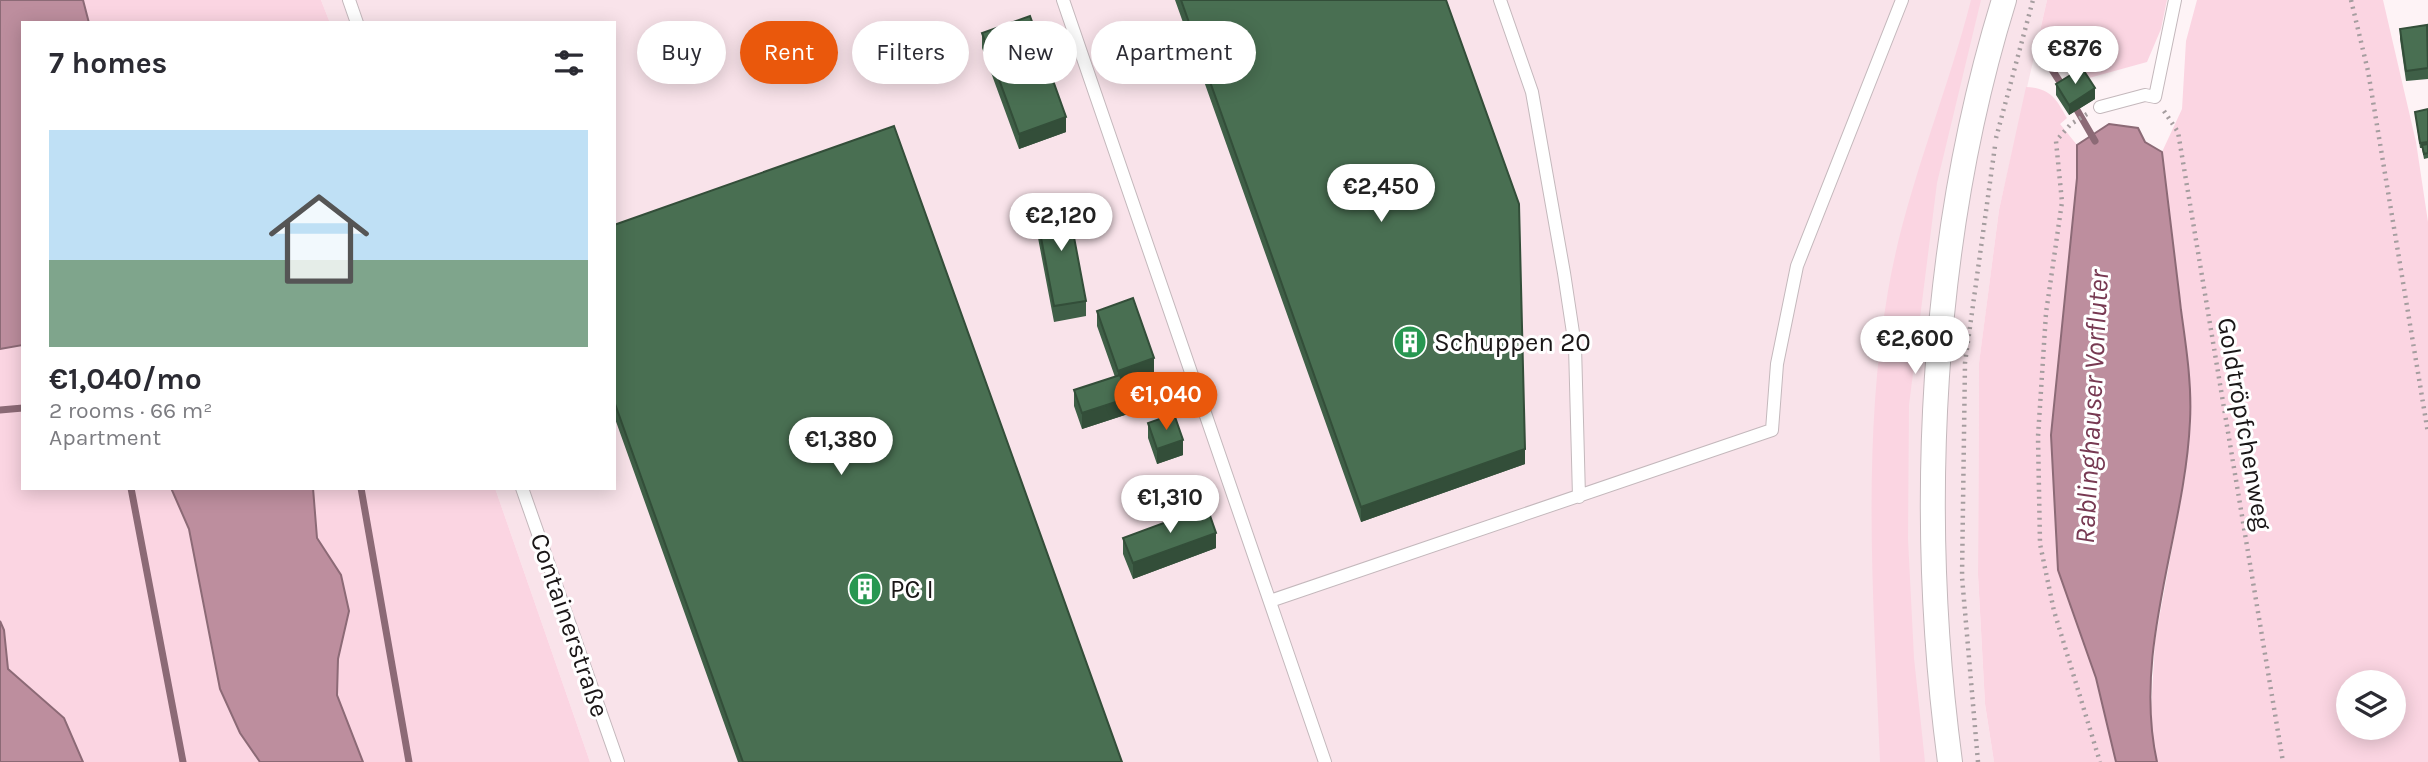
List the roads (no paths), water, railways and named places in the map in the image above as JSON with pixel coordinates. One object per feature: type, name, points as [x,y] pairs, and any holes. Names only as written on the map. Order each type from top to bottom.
[{"type":"street","points":[[1950,762],[1942,704],[1934,596],[1932,502],[1939,359],[1957,202],[1989,50],[2004,0]]},
{"type":"lane","points":[[349,0],[356,21]]},
{"type":"lane","points":[[1063,0],[1325,762]]},
{"type":"lane","points":[[1500,0],[1532,92],[1560,246],[1575,346],[1579,497]]},
{"type":"lane","points":[[1270,601],[1772,430],[1777,363],[1797,266],[1902,0]]},
{"type":"lane","points":[[2100,107],[2145,95],[2155,97],[2175,0]]},
{"type":"lane","name":"Containerstraße","points":[[523,490],[618,762]]},
{"type":"water","points":[[0,0],[83,0],[88,21],[21,21],[21,345],[0,349]]},
{"type":"water","points":[[2109,124],[2138,128],[2145,142],[2162,152],[2187,351],[2190,421],[2186,463],[2155,634],[2151,677],[2151,720],[2157,762],[2116,762],[2096,678],[2058,570],[2051,435],[2077,178],[2077,145]]},
{"type":"water","points":[[172,490],[313,490],[317,538],[341,575],[349,611],[338,659],[337,695],[363,762],[260,762],[240,733],[220,689],[189,529]]},
{"type":"water","points":[[0,621],[4,630],[8,669],[64,718],[83,762],[0,762]]},
{"type":"waterway","name":"Rablinghauser Vorfluter","points":[[2051,68],[2065,90]]},
{"type":"waterway","name":"Rablinghauser Vorfluter","points":[[2073,103],[2095,141]]},
{"type":"waterway","points":[[0,410],[21,408]]},
{"type":"waterway","points":[[131,490],[183,762]]},
{"type":"waterway","points":[[361,490],[409,762]]},
{"type":"place","name":"Schuppen 20","points":[[1410,342]]},
{"type":"place","name":"PC I","points":[[865,589]]}]
